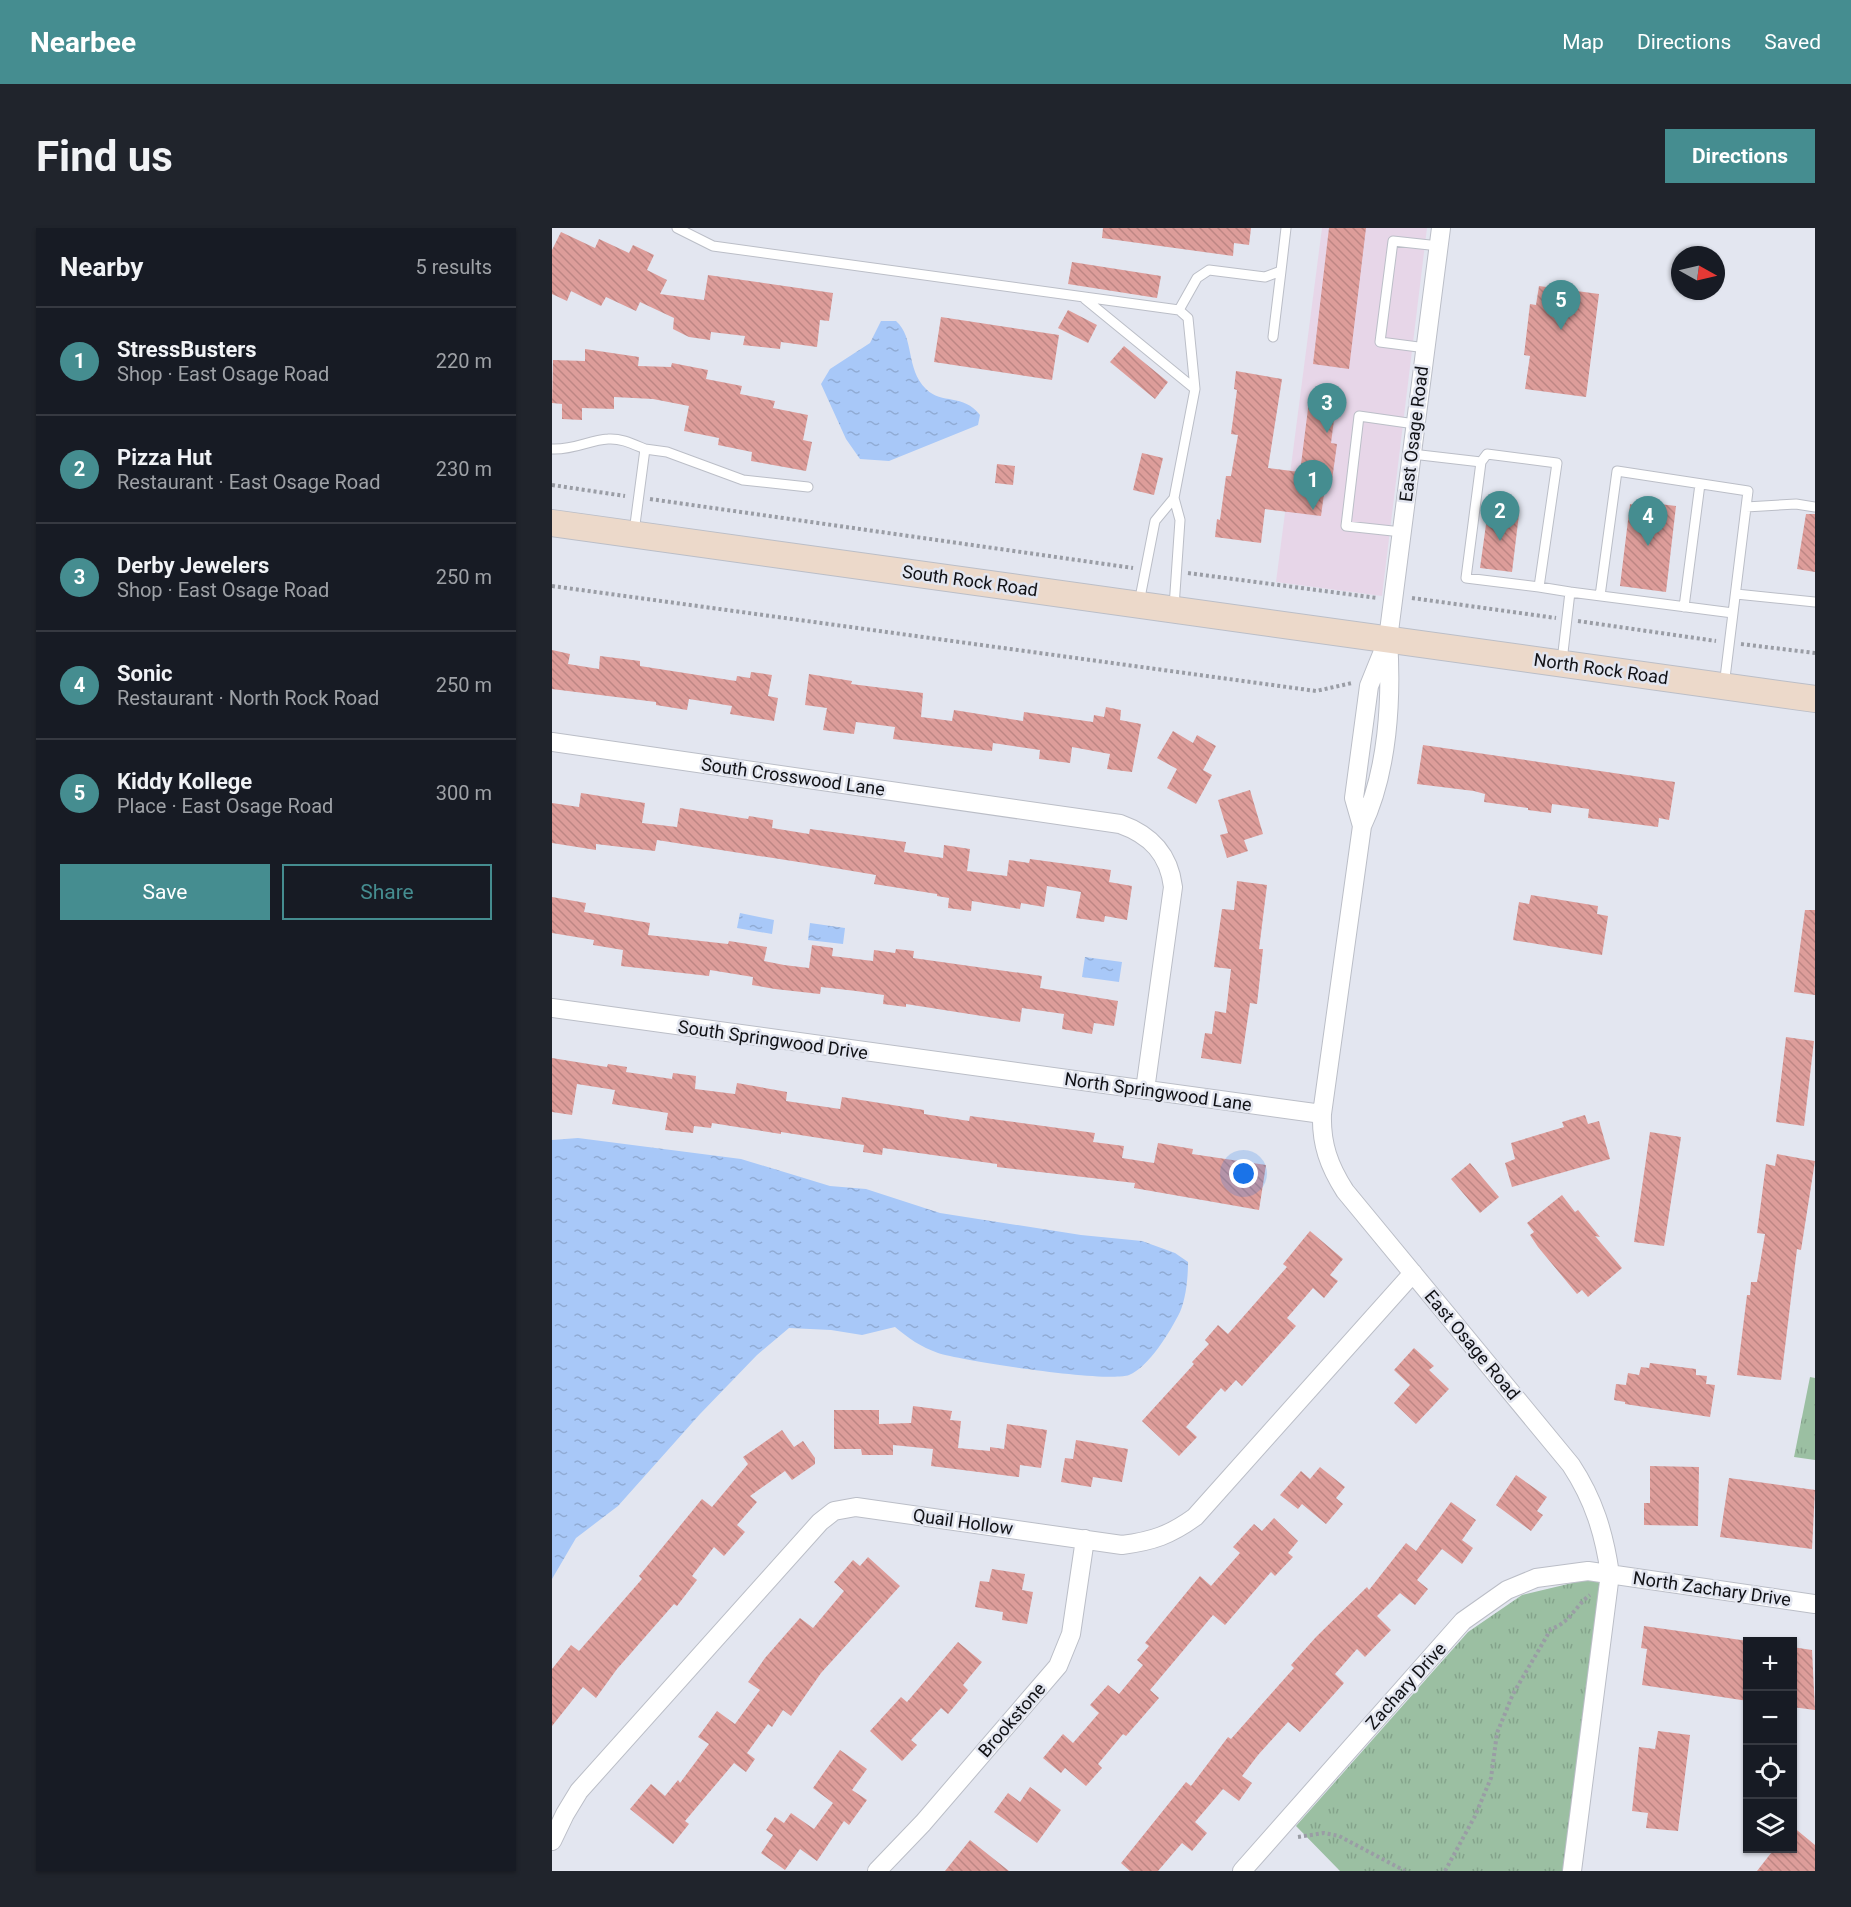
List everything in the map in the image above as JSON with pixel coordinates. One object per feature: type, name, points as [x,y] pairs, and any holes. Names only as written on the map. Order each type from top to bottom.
[{"type":"main road","name":"South Rock Road","points":[[552,523],[1388,639]]},
{"type":"main road","name":"North Rock Road","points":[[1388,639],[1815,699]]},
{"type":"street","name":"East Osage Road","points":[[1441,228],[1388,639],[1370,686],[1354,798],[1362,826],[1322,1114],[1322,1133],[1331,1169],[1345,1191],[1571,1465],[1598,1512],[1605,1537],[1610,1574],[1572,1871]]},
{"type":"street","name":"South Crosswood Lane","points":[[552,742],[1120,824],[1137,830],[1157,846],[1167,861],[1173,887],[1145,1090]]},
{"type":"street","name":"South Springwood Drive","points":[[552,1008],[994,1070]]},
{"type":"street","name":"North Springwood Lane","points":[[994,1070],[1322,1114]]},
{"type":"street","name":"Quail Hollow","points":[[552,1841],[579,1791],[748,1600],[820,1522],[834,1510],[856,1507],[1122,1545],[1153,1541],[1180,1528],[1195,1516],[1413,1273]]},
{"type":"street","name":"Brookstone","points":[[877,1871],[951,1791],[1058,1666],[1071,1634],[1085,1539]]},
{"type":"street","name":"Zachary Drive","points":[[1242,1871],[1463,1622],[1484,1604],[1507,1590],[1536,1578],[1571,1572],[1610,1574]]},
{"type":"street","name":"North Zachary Drive","points":[[1610,1574],[1815,1604]]},
{"type":"lane","points":[[677,228],[713,246],[1179,310],[1188,318],[1195,388],[1174,498],[1180,520],[1174,610]]},
{"type":"lane","points":[[1273,337],[1286,228]]},
{"type":"lane","points":[[1426,348],[1380,342],[1391,252],[1393,241],[1439,246]]},
{"type":"lane","points":[[1179,310],[1197,278],[1209,270],[1265,277],[1281,270]]},
{"type":"lane","points":[[1083,297],[1195,388]]},
{"type":"lane","points":[[1402,532],[1346,526],[1359,416],[1415,424]]},
{"type":"lane","points":[[552,450],[580,447],[606,439],[623,440],[645,449],[668,452],[743,480],[808,488]]},
{"type":"lane","points":[[634,534],[645,449]]},
{"type":"lane","points":[[1412,454],[1481,462]]},
{"type":"lane","points":[[1539,587],[1557,463],[1487,454],[1481,462],[1466,578],[1733,613]]},
{"type":"lane","points":[[1600,596],[1617,471],[1748,491],[1724,686]]},
{"type":"lane","points":[[1684,606],[1700,484]]},
{"type":"lane","points":[[1138,605],[1155,521],[1174,498]]},
{"type":"lane","points":[[1746,507],[1796,504],[1815,507]]},
{"type":"lane","points":[[1561,664],[1570,592]]},
{"type":"lane","points":[[1736,594],[1815,602]]},
{"type":"path","points":[[552,485],[616,495]]},
{"type":"path","points":[[667,501],[1131,567]]},
{"type":"path","points":[[1190,574],[1376,598]]},
{"type":"path","points":[[552,586],[1316,691],[1352,683]]},
{"type":"path","points":[[1422,598],[1815,653]]},
{"type":"path","points":[[1445,1871],[1475,1816],[1491,1778],[1497,1733],[1513,1694],[1551,1629],[1562,1625],[1580,1602],[1591,1594]]},
{"type":"path","points":[[1296,1837],[1324,1833],[1339,1836],[1406,1871]]},
{"type":"shaded area","points":[[1322,228],[1427,228],[1382,596],[1276,582]]},
{"type":"green space","points":[[1810,1377],[1815,1378],[1815,1460],[1794,1457]]},
{"type":"green space","points":[[1610,1574],[1572,1871],[1340,1871],[1296,1826],[1468,1632],[1522,1595]]},
{"type":"water","points":[[881,321],[896,321],[902,328],[915,372],[926,389],[939,397],[960,401],[973,408],[980,415],[978,425],[889,461],[860,459],[846,439],[821,384],[830,369],[870,343]]},
{"type":"water","points":[[740,913],[774,920],[772,934],[737,928]]},
{"type":"water","points":[[810,923],[845,928],[843,944],[808,940]]},
{"type":"water","points":[[1085,957],[1122,962],[1119,982],[1082,977]]},
{"type":"water","points":[[578,1138],[741,1159],[830,1186],[866,1189],[940,1213],[1081,1235],[1142,1241],[1175,1253],[1188,1262],[1184,1301],[1171,1329],[1144,1365],[1129,1375],[1116,1377],[1066,1374],[953,1357],[926,1348],[895,1327],[862,1335],[831,1330],[789,1328],[757,1355],[700,1414],[618,1506],[576,1538],[552,1579],[552,1140]]},
{"type":"building","points":[[1103,228],[1251,228],[1249,245],[1234,243],[1233,256],[1102,238]]},
{"type":"building","points":[[1329,228],[1366,228],[1349,369],[1313,364]]},
{"type":"building","points":[[561,232],[595,248],[599,239],[629,253],[633,245],[654,255],[647,270],[667,280],[660,294],[704,300],[708,275],[833,293],[829,321],[820,320],[817,347],[781,342],[780,349],[743,345],[745,336],[711,332],[710,340],[689,337],[673,329],[674,318],[640,302],[636,311],[606,297],[601,306],[571,291],[567,301],[552,294],[552,250]]},
{"type":"building","points":[[1072,262],[1161,276],[1157,298],[1068,284]]},
{"type":"building","points":[[1539,286],[1599,294],[1586,397],[1525,389],[1530,356],[1524,355],[1530,304],[1536,305]]},
{"type":"building","points":[[1068,310],[1097,325],[1088,343],[1058,328]]},
{"type":"building","points":[[941,317],[1059,335],[1052,380],[934,362]]},
{"type":"building","points":[[1124,346],[1168,382],[1155,399],[1110,362]]},
{"type":"building","points":[[585,349],[639,357],[638,366],[671,367],[672,363],[708,370],[706,379],[742,386],[740,394],[775,401],[773,408],[808,415],[803,440],[812,442],[806,471],[751,461],[752,452],[718,445],[719,438],[684,431],[689,406],[653,399],[614,397],[614,409],[582,408],[582,420],[562,419],[562,404],[552,403],[553,360],[585,361]]},
{"type":"building","points":[[1236,371],[1282,379],[1268,468],[1300,472],[1309,401],[1336,404],[1331,443],[1337,444],[1332,480],[1326,479],[1321,516],[1265,509],[1261,543],[1215,537],[1217,519],[1220,520],[1226,476],[1231,476],[1238,435],[1231,434],[1237,390],[1234,389]]},
{"type":"building","points":[[1142,453],[1163,458],[1154,495],[1133,490]]},
{"type":"building","points":[[997,464],[1015,466],[1013,485],[995,483]]},
{"type":"building","points":[[1643,502],[1676,506],[1666,592],[1620,586],[1630,504],[1643,506]]},
{"type":"building","points":[[1488,510],[1519,514],[1512,572],[1480,568]]},
{"type":"building","points":[[1806,514],[1815,514],[1815,572],[1797,569]]},
{"type":"building","points":[[552,650],[570,654],[568,664],[599,669],[600,656],[640,661],[640,666],[736,681],[737,676],[750,678],[751,672],[772,675],[768,696],[778,698],[774,721],[730,714],[732,706],[689,699],[687,710],[656,705],[656,702],[552,689]]},
{"type":"building","points":[[809,674],[852,681],[851,684],[923,693],[921,717],[952,721],[954,710],[1023,721],[1024,712],[1093,722],[1094,715],[1104,717],[1106,707],[1121,710],[1120,720],[1141,724],[1132,772],[1107,769],[1110,754],[1072,747],[1070,763],[1039,759],[1040,750],[993,743],[992,751],[893,739],[895,727],[856,722],[854,734],[823,730],[827,708],[805,705]]},
{"type":"building","points":[[1173,731],[1193,743],[1197,735],[1216,746],[1203,770],[1212,775],[1196,804],[1167,788],[1177,769],[1157,758]]},
{"type":"building","points":[[1423,745],[1675,782],[1669,820],[1659,818],[1658,827],[1588,818],[1589,809],[1552,804],[1551,813],[1528,810],[1528,808],[1484,802],[1485,794],[1474,791],[1417,784]]},
{"type":"building","points":[[1250,790],[1263,834],[1244,840],[1248,851],[1227,858],[1220,835],[1228,833],[1218,800]]},
{"type":"building","points":[[581,793],[645,803],[642,823],[677,827],[680,808],[748,819],[749,816],[773,820],[772,828],[809,834],[810,829],[906,842],[904,852],[943,858],[944,845],[970,849],[967,871],[1007,876],[1009,860],[1029,863],[1030,859],[1111,870],[1109,882],[1132,886],[1127,920],[1105,916],[1104,922],[1076,918],[1081,892],[1047,886],[1044,907],[1021,903],[1020,909],[972,901],[971,911],[948,908],[949,898],[937,896],[937,894],[874,884],[876,875],[805,863],[657,840],[655,851],[596,844],[596,850],[552,843],[552,803],[579,807]]},
{"type":"building","points":[[1237,881],[1267,885],[1259,949],[1263,949],[1257,1004],[1250,1003],[1241,1064],[1201,1058],[1205,1033],[1212,1034],[1215,1011],[1226,1013],[1231,969],[1214,967],[1222,909],[1234,910]]},
{"type":"building","points":[[1531,895],[1598,906],[1597,914],[1608,916],[1602,955],[1513,940],[1519,902],[1529,904]]},
{"type":"building","points":[[552,897],[586,903],[584,912],[650,923],[648,935],[728,944],[729,941],[767,947],[764,961],[784,965],[809,968],[812,945],[833,948],[832,956],[873,961],[874,950],[895,953],[896,949],[914,951],[913,958],[1042,976],[1040,988],[1118,1001],[1114,1026],[1094,1023],[1092,1034],[1062,1029],[1064,1014],[1022,1008],[1020,1022],[906,1004],[906,1007],[883,1004],[884,995],[856,991],[821,987],[820,994],[775,989],[752,985],[753,977],[710,970],[709,976],[621,966],[623,950],[593,945],[594,940],[552,933]]},
{"type":"building","points":[[1805,910],[1815,910],[1815,995],[1794,992]]},
{"type":"building","points":[[1786,1037],[1814,1041],[1804,1126],[1776,1122]]},
{"type":"building","points":[[552,1058],[607,1067],[608,1064],[627,1067],[626,1072],[672,1079],[673,1073],[696,1076],[695,1089],[735,1094],[737,1083],[787,1092],[786,1101],[840,1109],[842,1097],[924,1110],[924,1114],[969,1121],[970,1116],[1095,1133],[1093,1142],[1124,1146],[1122,1158],[1154,1163],[1158,1143],[1193,1149],[1192,1154],[1266,1165],[1259,1210],[1134,1188],[1135,1183],[997,1167],[997,1164],[883,1148],[882,1155],[863,1152],[864,1145],[781,1132],[781,1134],[712,1123],[711,1128],[694,1126],[693,1133],[665,1130],[668,1113],[612,1104],[615,1090],[577,1084],[572,1115],[552,1112]]},
{"type":"building","points":[[1585,1115],[1588,1124],[1599,1121],[1610,1159],[1512,1187],[1505,1163],[1515,1159],[1511,1143],[1564,1127],[1562,1122]]},
{"type":"building","points":[[1650,1132],[1681,1137],[1664,1246],[1634,1242]]},
{"type":"building","points":[[1777,1154],[1815,1161],[1801,1250],[1797,1249],[1781,1380],[1737,1375],[1747,1295],[1750,1295],[1751,1282],[1757,1282],[1765,1234],[1757,1233],[1766,1164],[1775,1166]]},
{"type":"building","points":[[1470,1163],[1499,1197],[1480,1213],[1451,1179]]},
{"type":"building","points":[[1562,1195],[1575,1212],[1578,1210],[1600,1237],[1595,1236],[1622,1268],[1588,1297],[1582,1290],[1577,1294],[1530,1235],[1534,1232],[1527,1223]]},
{"type":"building","points":[[1310,1231],[1343,1259],[1330,1275],[1338,1281],[1324,1298],[1313,1288],[1287,1318],[1296,1326],[1242,1386],[1236,1380],[1225,1392],[1221,1388],[1186,1427],[1197,1437],[1179,1456],[1142,1421],[1194,1364],[1192,1362],[1209,1344],[1205,1340],[1218,1325],[1228,1334],[1287,1267],[1283,1264]]},
{"type":"building","points":[[1414,1348],[1434,1366],[1429,1370],[1449,1389],[1416,1424],[1394,1403],[1410,1385],[1394,1370]]},
{"type":"building","points":[[1650,1363],[1696,1369],[1696,1375],[1707,1376],[1706,1384],[1715,1385],[1710,1417],[1625,1404],[1625,1402],[1614,1400],[1616,1384],[1626,1385],[1628,1373],[1639,1375],[1641,1367],[1649,1368]]},
{"type":"building","points":[[913,1406],[952,1411],[950,1420],[961,1421],[958,1448],[990,1451],[990,1447],[1004,1449],[1007,1424],[1047,1430],[1041,1468],[1020,1465],[1019,1477],[931,1466],[933,1449],[893,1445],[893,1455],[862,1455],[861,1449],[834,1449],[834,1410],[879,1410],[879,1424],[911,1423]]},
{"type":"building","points":[[782,1430],[794,1447],[803,1441],[815,1458],[815,1464],[792,1480],[785,1471],[750,1496],[757,1502],[737,1525],[745,1532],[724,1556],[714,1547],[692,1576],[697,1580],[677,1606],[674,1604],[617,1669],[596,1698],[583,1687],[552,1726],[552,1669],[571,1645],[579,1651],[642,1579],[639,1576],[702,1499],[712,1507],[748,1464],[743,1457]]},
{"type":"building","points":[[1076,1440],[1128,1449],[1122,1482],[1093,1477],[1091,1487],[1061,1482],[1065,1458],[1073,1459]]},
{"type":"building","points":[[1650,1466],[1699,1467],[1698,1526],[1644,1525],[1644,1503],[1650,1503]]},
{"type":"building","points":[[1320,1467],[1345,1487],[1336,1498],[1343,1504],[1326,1524],[1302,1504],[1298,1509],[1280,1495],[1301,1471],[1310,1479]]},
{"type":"building","points":[[1516,1475],[1547,1497],[1537,1511],[1543,1515],[1531,1531],[1496,1505]]},
{"type":"building","points":[[1729,1478],[1815,1490],[1812,1549],[1720,1537]]},
{"type":"building","points":[[1451,1502],[1476,1520],[1462,1540],[1473,1548],[1462,1564],[1442,1549],[1417,1580],[1428,1589],[1415,1605],[1400,1593],[1377,1616],[1391,1630],[1365,1657],[1357,1649],[1335,1674],[1344,1683],[1300,1732],[1288,1722],[1258,1755],[1242,1776],[1252,1783],[1239,1801],[1223,1789],[1195,1822],[1207,1833],[1192,1851],[1182,1843],[1158,1871],[1130,1871],[1121,1863],[1186,1782],[1191,1786],[1228,1737],[1231,1739],[1294,1668],[1291,1665],[1316,1637],[1367,1587],[1369,1590],[1406,1543],[1416,1551]]},
{"type":"building","points":[[1274,1518],[1298,1541],[1288,1553],[1293,1557],[1275,1576],[1271,1572],[1225,1625],[1213,1615],[1150,1690],[1159,1698],[1126,1736],[1123,1734],[1098,1764],[1102,1768],[1086,1786],[1065,1768],[1061,1773],[1043,1758],[1063,1734],[1073,1743],[1099,1713],[1090,1705],[1108,1685],[1119,1694],[1143,1665],[1137,1660],[1149,1646],[1145,1643],[1200,1576],[1211,1586],[1240,1553],[1233,1547],[1254,1524],[1262,1531]]},
{"type":"building","points":[[868,1557],[900,1586],[821,1673],[791,1716],[783,1710],[772,1727],[768,1724],[747,1753],[755,1759],[746,1772],[734,1763],[685,1821],[689,1824],[673,1844],[630,1809],[651,1784],[665,1796],[678,1780],[680,1783],[709,1744],[698,1737],[717,1711],[735,1724],[760,1690],[748,1682],[765,1658],[800,1618],[813,1628],[844,1591],[834,1582],[853,1560],[860,1566]]},
{"type":"building","points":[[992,1569],[1025,1574],[1022,1590],[1033,1592],[1027,1624],[1002,1620],[1003,1612],[975,1607],[980,1581],[989,1582]]},
{"type":"building","points":[[1644,1626],[1743,1640],[1743,1700],[1642,1685],[1647,1649],[1641,1648]]},
{"type":"building","points":[[958,1642],[982,1662],[963,1685],[968,1690],[948,1714],[941,1708],[911,1740],[917,1745],[902,1761],[870,1731],[901,1697],[907,1702]]},
{"type":"building","points":[[1797,1648],[1812,1650],[1815,1710],[1797,1708]]},
{"type":"building","points":[[1658,1731],[1690,1735],[1678,1831],[1646,1828],[1648,1813],[1632,1811],[1639,1747],[1655,1749]]},
{"type":"building","points":[[840,1750],[867,1769],[852,1790],[867,1800],[849,1825],[844,1821],[817,1861],[800,1849],[785,1870],[761,1853],[773,1835],[766,1830],[775,1817],[784,1823],[791,1813],[814,1829],[833,1803],[813,1788]]},
{"type":"building","points":[[1030,1787],[1061,1810],[1037,1843],[994,1812],[1008,1793],[1020,1802]]},
{"type":"building","points":[[1797,1830],[1815,1845],[1815,1871],[1757,1871],[1771,1853],[1797,1853]]},
{"type":"building","points":[[970,1840],[1009,1871],[945,1871]]},
{"type":"place","name":"Kiddy Kollege","points":[[1561,330]]},
{"type":"place","name":"Derby Jewelers","points":[[1327,433]]},
{"type":"place","name":"StressBusters","points":[[1313,510]]},
{"type":"place","name":"Pizza Hut","points":[[1500,541]]},
{"type":"place","name":"Sonic","points":[[1648,546]]}]
